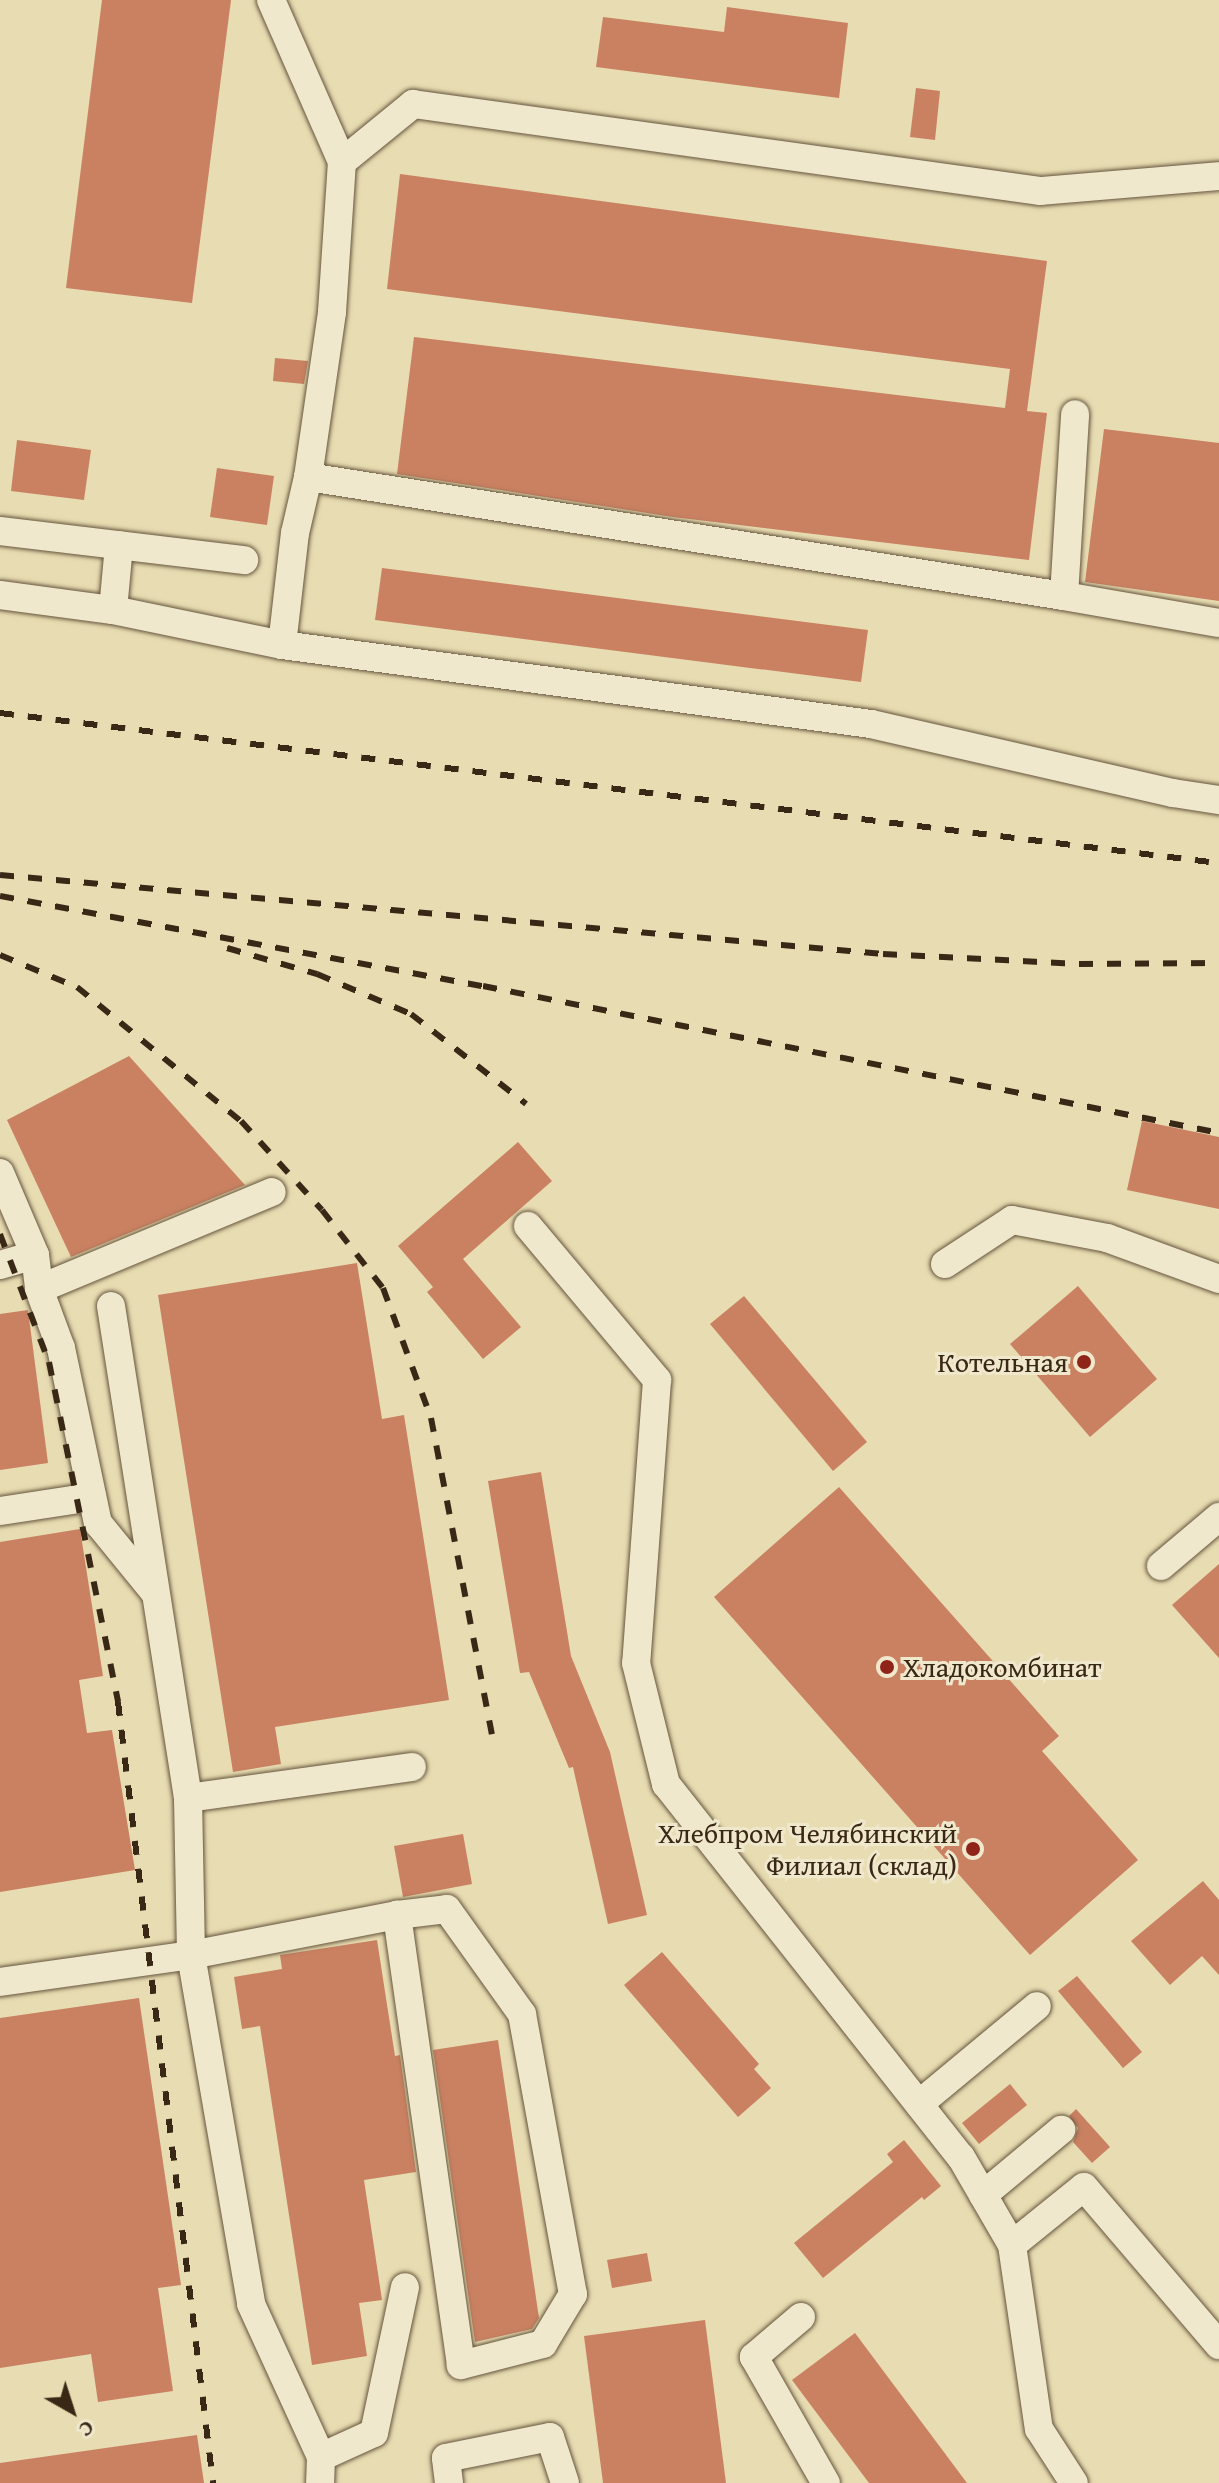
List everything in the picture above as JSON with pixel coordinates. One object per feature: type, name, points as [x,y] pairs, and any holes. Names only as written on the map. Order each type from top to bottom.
[{"type":"street","points":[[271,0],[342,162],[332,312],[308,477],[295,533],[282,645]]},
{"type":"street","points":[[342,162],[413,104],[1041,191],[1219,176]]},
{"type":"street","points":[[1064,596],[1075,414]]},
{"type":"street","points":[[308,477],[1219,623]]},
{"type":"street","points":[[0,531],[244,560]]},
{"type":"street","points":[[113,610],[119,545]]},
{"type":"street","points":[[0,595],[113,610],[282,645],[871,724],[1173,793],[1219,800]]},
{"type":"street","points":[[0,1173],[35,1255],[39,1289],[61,1348],[98,1523],[156,1595]]},
{"type":"street","points":[[39,1289],[272,1192]]},
{"type":"street","points":[[945,1264],[1012,1220],[1107,1238],[1219,1279]]},
{"type":"street","points":[[528,1226],[657,1380],[636,1663],[666,1784],[961,2157],[1012,2245],[1039,2429],[1074,2483]]},
{"type":"street","points":[[0,1265],[35,1255]]},
{"type":"street","points":[[111,1306],[188,1798],[191,1955],[251,2304],[320,2470],[374,2433],[405,2287]]},
{"type":"street","points":[[0,1511],[92,1497]]},
{"type":"street","points":[[1161,1566],[1219,1517]]},
{"type":"street","points":[[188,1798],[412,1767]]},
{"type":"street","points":[[0,1982],[191,1955],[397,1915],[447,1909],[522,2014],[573,2294],[543,2344],[461,2365],[397,1915]]},
{"type":"street","points":[[919,2104],[1037,2006]]},
{"type":"street","points":[[983,2195],[1061,2130]]},
{"type":"street","points":[[1012,2245],[1084,2187],[1219,2345]]},
{"type":"street","points":[[801,2317],[754,2357],[826,2483]]},
{"type":"street","points":[[449,2483],[446,2458],[550,2437],[565,2483]]},
{"type":"building","points":[[102,0],[231,0],[192,303],[66,288]]},
{"type":"building","points":[[727,7],[848,23],[839,98],[596,67],[603,17],[724,32]]},
{"type":"building","points":[[916,88],[940,91],[935,140],[910,137]]},
{"type":"building","points":[[400,174],[1047,261],[1027,411],[1047,413],[1029,560],[673,517],[397,474],[414,337],[1005,408],[1010,369],[387,289]]},
{"type":"building","points":[[275,358],[308,361],[304,384],[273,381]]},
{"type":"building","points":[[1104,429],[1219,443],[1219,601],[1085,582]]},
{"type":"building","points":[[17,440],[91,450],[84,500],[11,491]]},
{"type":"building","points":[[217,468],[274,476],[267,525],[210,517]]},
{"type":"building","points":[[382,568],[868,630],[861,682],[375,620]]},
{"type":"building","points":[[129,1056],[245,1185],[71,1257],[7,1120]]},
{"type":"building","points":[[1142,1121],[1219,1137],[1219,1209],[1127,1190]]},
{"type":"building","points":[[518,1142],[552,1181],[463,1259],[521,1327],[483,1359],[427,1292],[433,1287],[398,1246]]},
{"type":"building","points":[[357,1263],[382,1419],[404,1415],[449,1700],[275,1727],[281,1764],[233,1772],[158,1295]]},
{"type":"building","name":"Котельная","points":[[1078,1286],[1157,1379],[1090,1437],[1010,1344]]},
{"type":"building","points":[[744,1296],[867,1442],[833,1471],[710,1324]]},
{"type":"building","points":[[28,1310],[48,1463],[0,1470],[0,1314]]},
{"type":"building","points":[[541,1472],[571,1656],[610,1752],[647,1915],[608,1924],[573,1767],[569,1768],[529,1672],[520,1673],[488,1481]]},
{"type":"building","name":"Хладокомбинат","points":[[839,1487],[1059,1736],[1042,1751],[1138,1860],[1030,1955],[714,1597]]},
{"type":"building","points":[[80,1529],[103,1676],[79,1680],[87,1733],[112,1730],[135,1870],[0,1892],[0,1542]]},
{"type":"building","points":[[1219,1564],[1219,1658],[1172,1605]]},
{"type":"building","points":[[463,1834],[472,1884],[403,1897],[394,1846]]},
{"type":"building","points":[[1203,1881],[1219,1900],[1219,1975],[1202,1956],[1170,1985],[1131,1941]]},
{"type":"building","points":[[377,1940],[395,2056],[400,2055],[416,2172],[364,2180],[382,2300],[359,2303],[367,2356],[312,2365],[260,2026],[242,2029],[234,1977],[282,1969],[280,1955]]},
{"type":"building","points":[[662,1952],[759,2064],[754,2069],[771,2088],[738,2117],[624,1985]]},
{"type":"building","points":[[1077,1976],[1142,2052],[1123,2068],[1058,1991]]},
{"type":"building","points":[[139,1998],[181,2285],[158,2288],[173,2391],[98,2402],[91,2354],[0,2368],[0,2018]]},
{"type":"building","points":[[498,2040],[539,2318],[532,2329],[475,2342],[433,2050]]},
{"type":"building","points":[[1010,2084],[1027,2105],[979,2144],[962,2123]]},
{"type":"building","points":[[1076,2109],[1110,2147],[1092,2163],[1073,2142],[1078,2128],[1069,2116]]},
{"type":"building","points":[[904,2140],[941,2186],[924,2200],[922,2197],[823,2278],[794,2243],[893,2162],[887,2154]]},
{"type":"building","points":[[647,2253],[652,2281],[612,2288],[607,2260]]},
{"type":"building","points":[[705,2320],[726,2483],[603,2483],[584,2336]]},
{"type":"building","points":[[855,2333],[967,2483],[869,2483],[792,2380]]},
{"type":"building","points":[[197,2435],[204,2483],[0,2483],[0,2463]]},
{"type":"railway","points":[[0,713],[1219,863]]},
{"type":"railway","points":[[0,875],[883,954],[1079,964],[1219,963]]},
{"type":"railway","points":[[0,896],[483,986],[1219,1133]]},
{"type":"railway","points":[[227,948],[317,974],[411,1014],[526,1104]]},
{"type":"railway","points":[[0,955],[77,987],[241,1121],[322,1210],[383,1288],[431,1418],[493,1739]]},
{"type":"railway","points":[[0,1234],[49,1362],[118,1702],[213,2483]]},
{"type":"place","name":"Котельная","points":[[1084,1362]]},
{"type":"place","name":"Хладокомбинат","points":[[887,1667]]},
{"type":"place","name":"Хлебпром Челябинский Филиал (склад)","points":[[973,1849]]}]
